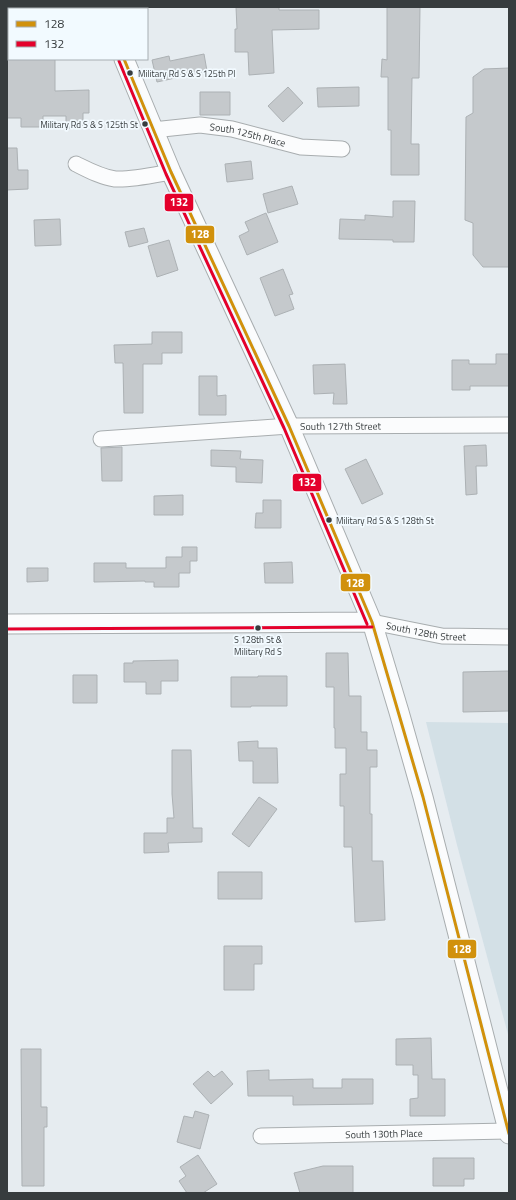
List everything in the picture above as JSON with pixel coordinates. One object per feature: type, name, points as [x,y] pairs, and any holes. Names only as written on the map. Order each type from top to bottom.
[{"type":"street","points":[[124,60],[171,172],[289,426],[372,622],[423,798],[508,1133]]},
{"type":"street","name":"South 125th Place","points":[[153,130],[200,126],[232,129],[301,147],[342,149]]},
{"type":"street","points":[[76,164],[96,174],[114,179],[171,172]]},
{"type":"street","name":"South 127th Street","points":[[101,439],[289,426],[509,425]]},
{"type":"street","name":"South 128th Street","points":[[7,624],[372,622],[442,636],[509,637]]},
{"type":"street","name":"South 130th Place","points":[[261,1136],[508,1133]]},
{"type":"shaded area","points":[[426,722],[509,723],[509,1038],[457,845]]},
{"type":"building","points":[[236,7],[279,7],[279,10],[319,10],[319,29],[272,30],[274,73],[249,75],[248,52],[235,52],[235,29],[237,29]]},
{"type":"building","points":[[387,7],[420,7],[419,78],[412,78],[411,144],[419,144],[419,175],[391,175],[391,130],[388,130],[388,77],[381,77],[382,59],[387,60]]},
{"type":"building","points":[[204,54],[207,71],[157,82],[152,60],[169,56],[170,61]]},
{"type":"building","points":[[7,59],[55,60],[55,91],[89,90],[89,113],[83,113],[83,128],[66,128],[66,116],[43,116],[43,127],[21,127],[21,118],[7,118]]},
{"type":"building","points":[[509,68],[509,267],[483,267],[473,255],[473,223],[465,220],[466,117],[473,113],[473,77],[484,69]]},
{"type":"building","points":[[288,87],[303,103],[283,122],[268,106]]},
{"type":"building","points":[[359,87],[359,106],[318,107],[317,88]]},
{"type":"building","points":[[200,92],[230,92],[230,115],[200,115]]},
{"type":"building","points":[[7,148],[17,148],[18,170],[28,170],[28,189],[7,190]]},
{"type":"building","points":[[251,161],[253,179],[227,182],[225,164]]},
{"type":"building","points":[[292,186],[298,204],[268,213],[263,194]]},
{"type":"building","points":[[393,201],[415,201],[414,242],[339,239],[340,219],[365,220],[365,215],[393,217]]},
{"type":"building","points":[[266,213],[278,242],[247,255],[239,236],[249,231],[245,222]]},
{"type":"building","points":[[60,219],[61,245],[35,246],[34,220]]},
{"type":"building","points":[[144,228],[148,242],[129,247],[125,232]]},
{"type":"building","points":[[169,240],[178,270],[157,277],[148,246]]},
{"type":"building","points":[[283,269],[293,294],[289,295],[294,309],[275,316],[260,278]]},
{"type":"building","points":[[152,332],[182,332],[182,353],[162,353],[162,364],[143,364],[143,413],[124,413],[123,363],[115,363],[114,345],[152,344]]},
{"type":"building","points":[[496,354],[509,354],[509,386],[470,386],[470,390],[452,390],[452,360],[469,360],[469,364],[496,364]]},
{"type":"building","points":[[345,364],[347,404],[333,404],[334,393],[314,394],[313,365]]},
{"type":"building","points":[[199,376],[217,376],[217,396],[226,395],[226,415],[199,415]]},
{"type":"building","points":[[486,445],[487,466],[476,466],[477,494],[466,495],[464,446]]},
{"type":"building","points":[[122,447],[122,481],[102,481],[101,448]]},
{"type":"building","points":[[211,450],[241,451],[240,459],[263,460],[262,483],[236,482],[236,467],[211,466]]},
{"type":"building","points":[[366,459],[383,494],[362,504],[345,469]]},
{"type":"building","points":[[183,495],[183,515],[154,515],[154,496]]},
{"type":"building","points":[[263,500],[281,500],[281,528],[255,528],[256,513],[263,513]]},
{"type":"building","points":[[182,547],[197,547],[197,561],[190,561],[190,573],[179,573],[179,587],[154,587],[154,582],[145,581],[94,582],[94,563],[126,563],[126,568],[166,568],[166,557],[182,557]]},
{"type":"building","points":[[292,562],[293,583],[265,583],[264,563]]},
{"type":"building","points":[[27,568],[48,568],[48,581],[27,582]]},
{"type":"building","points":[[326,653],[348,653],[349,696],[361,696],[361,732],[367,732],[367,750],[377,750],[377,767],[370,767],[372,861],[383,861],[385,920],[355,922],[352,847],[344,847],[344,806],[340,806],[340,774],[346,774],[346,748],[335,748],[334,687],[326,687]]},
{"type":"building","points":[[178,660],[178,681],[161,681],[161,694],[146,694],[146,682],[124,682],[124,663],[133,663],[133,661]]},
{"type":"building","points":[[509,671],[509,711],[463,712],[463,672]]},
{"type":"building","points":[[73,675],[97,675],[97,703],[73,703]]},
{"type":"building","points":[[287,676],[287,706],[231,707],[231,677]]},
{"type":"building","points":[[258,741],[258,748],[277,748],[278,783],[253,783],[253,761],[239,761],[238,742]]},
{"type":"building","points":[[172,750],[191,750],[193,828],[202,828],[202,842],[168,843],[169,852],[144,853],[144,833],[167,833],[167,818],[174,818],[172,794]]},
{"type":"building","points":[[259,797],[277,809],[249,847],[232,834]]},
{"type":"building","points":[[218,872],[262,872],[262,899],[218,899]]},
{"type":"building","points":[[224,946],[262,946],[262,964],[254,964],[254,990],[224,990]]},
{"type":"building","points":[[431,1038],[432,1079],[445,1079],[445,1116],[410,1116],[410,1099],[418,1098],[418,1075],[413,1075],[413,1065],[396,1065],[396,1039]]},
{"type":"building","points":[[21,1049],[41,1049],[41,1107],[47,1107],[47,1127],[44,1127],[44,1186],[22,1186]]},
{"type":"building","points":[[269,1070],[269,1080],[313,1079],[313,1088],[342,1088],[342,1079],[373,1079],[373,1104],[293,1105],[293,1096],[248,1096],[247,1071]]},
{"type":"building","points":[[208,1071],[214,1077],[222,1071],[233,1084],[211,1104],[193,1084]]},
{"type":"building","points":[[195,1111],[209,1115],[200,1149],[177,1142],[184,1116],[193,1118]]},
{"type":"building","points":[[198,1155],[217,1184],[203,1193],[187,1193],[179,1181],[186,1176],[180,1167]]},
{"type":"building","points":[[433,1158],[474,1158],[474,1179],[464,1179],[464,1186],[433,1186]]},
{"type":"building","points":[[323,1166],[353,1166],[353,1193],[300,1193],[294,1173]]},
{"type":"transit line","name":"128","points":[[124,60],[171,172],[289,426],[372,622],[423,797],[509,1134]]},
{"type":"transit line","name":"132","points":[[119,61],[166,174],[284,428],[367,624]]},
{"type":"transit line","name":"132","points":[[7,629],[372,627]]},
{"type":"place","name":"Military Rd S & S 125th Pl","points":[[130,73]]},
{"type":"place","name":"Military Rd S & S 125th St","points":[[145,124]]},
{"type":"place","name":"Military Rd S & S 128th St","points":[[329,520]]},
{"type":"place","name":"S 128th St & Military Rd S","points":[[258,628]]}]
